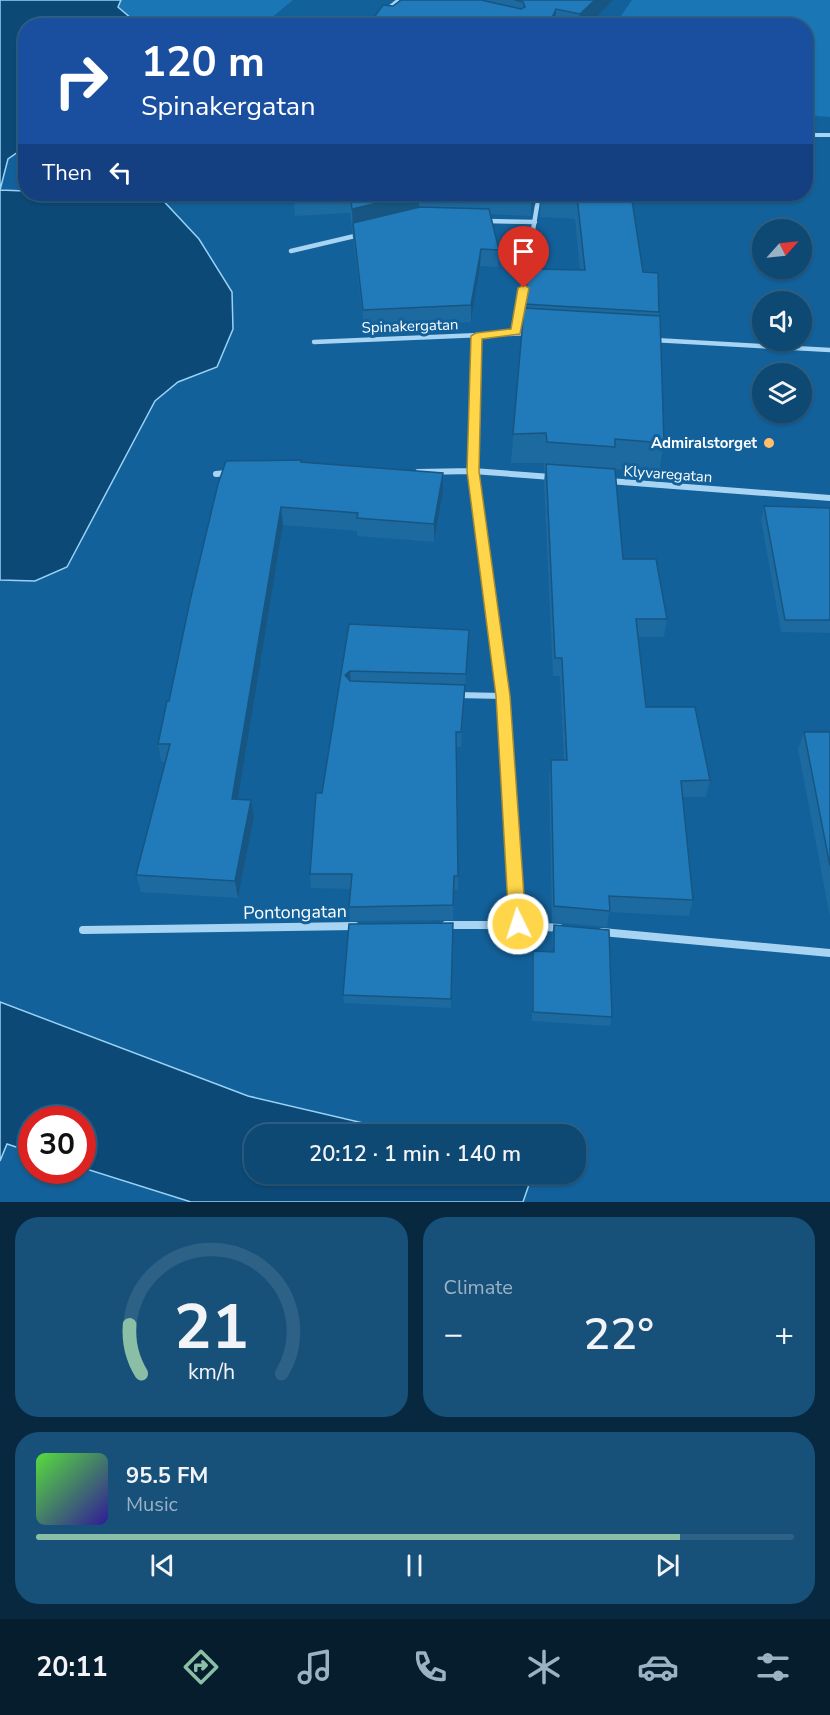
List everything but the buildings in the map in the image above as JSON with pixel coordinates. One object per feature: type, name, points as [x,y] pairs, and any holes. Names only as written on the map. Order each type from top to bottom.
[{"type":"street","points":[[813,135],[830,135]]},
{"type":"street","points":[[516,332],[537,201]]},
{"type":"street","points":[[477,221],[535,222]]},
{"type":"street","points":[[291,252],[360,234]]},
{"type":"street","name":"Spinakergatan","points":[[314,342],[396,337],[476,336],[516,332],[539,333]]},
{"type":"street","points":[[476,336],[473,471],[503,696],[518,924]]},
{"type":"street","points":[[644,339],[830,350]]},
{"type":"street","points":[[414,472],[473,471],[556,478]]},
{"type":"street","points":[[216,474],[239,473]]},
{"type":"street","name":"Klyvaregatan","points":[[604,481],[830,498]]},
{"type":"street","points":[[444,694],[503,696]]},
{"type":"street","points":[[435,926],[518,924],[564,929]]},
{"type":"street","name":"Pontongatan","points":[[82,930],[365,926]]},
{"type":"street","points":[[598,932],[830,953]]},
{"type":"lane","points":[[382,13],[398,0]]},
{"type":"shaded area","points":[[0,0],[121,0],[118,7],[131,18],[18,18],[18,152],[8,159],[0,190]]},
{"type":"shaded area","points":[[121,0],[293,0],[271,18],[131,18],[118,6]]},
{"type":"shaded area","points":[[632,0],[830,0],[830,117],[813,116],[813,18],[620,18]]},
{"type":"shaded area","points":[[0,190],[18,191],[18,201],[164,201],[199,239],[232,292],[233,329],[217,367],[178,382],[155,401],[67,567],[35,581],[0,580]]},
{"type":"shaded area","points":[[0,1002],[248,1096],[367,1124],[244,1124],[244,1184],[529,1184],[523,1202],[191,1202],[96,1172],[96,1106],[18,1106],[18,1148],[7,1144],[0,1161]]},
{"type":"place","name":"Admiralstorget","points":[[769,443]]},
{"type":"route","points":[[518,924],[503,696],[473,471],[476,336],[516,332],[524,288]]}]
